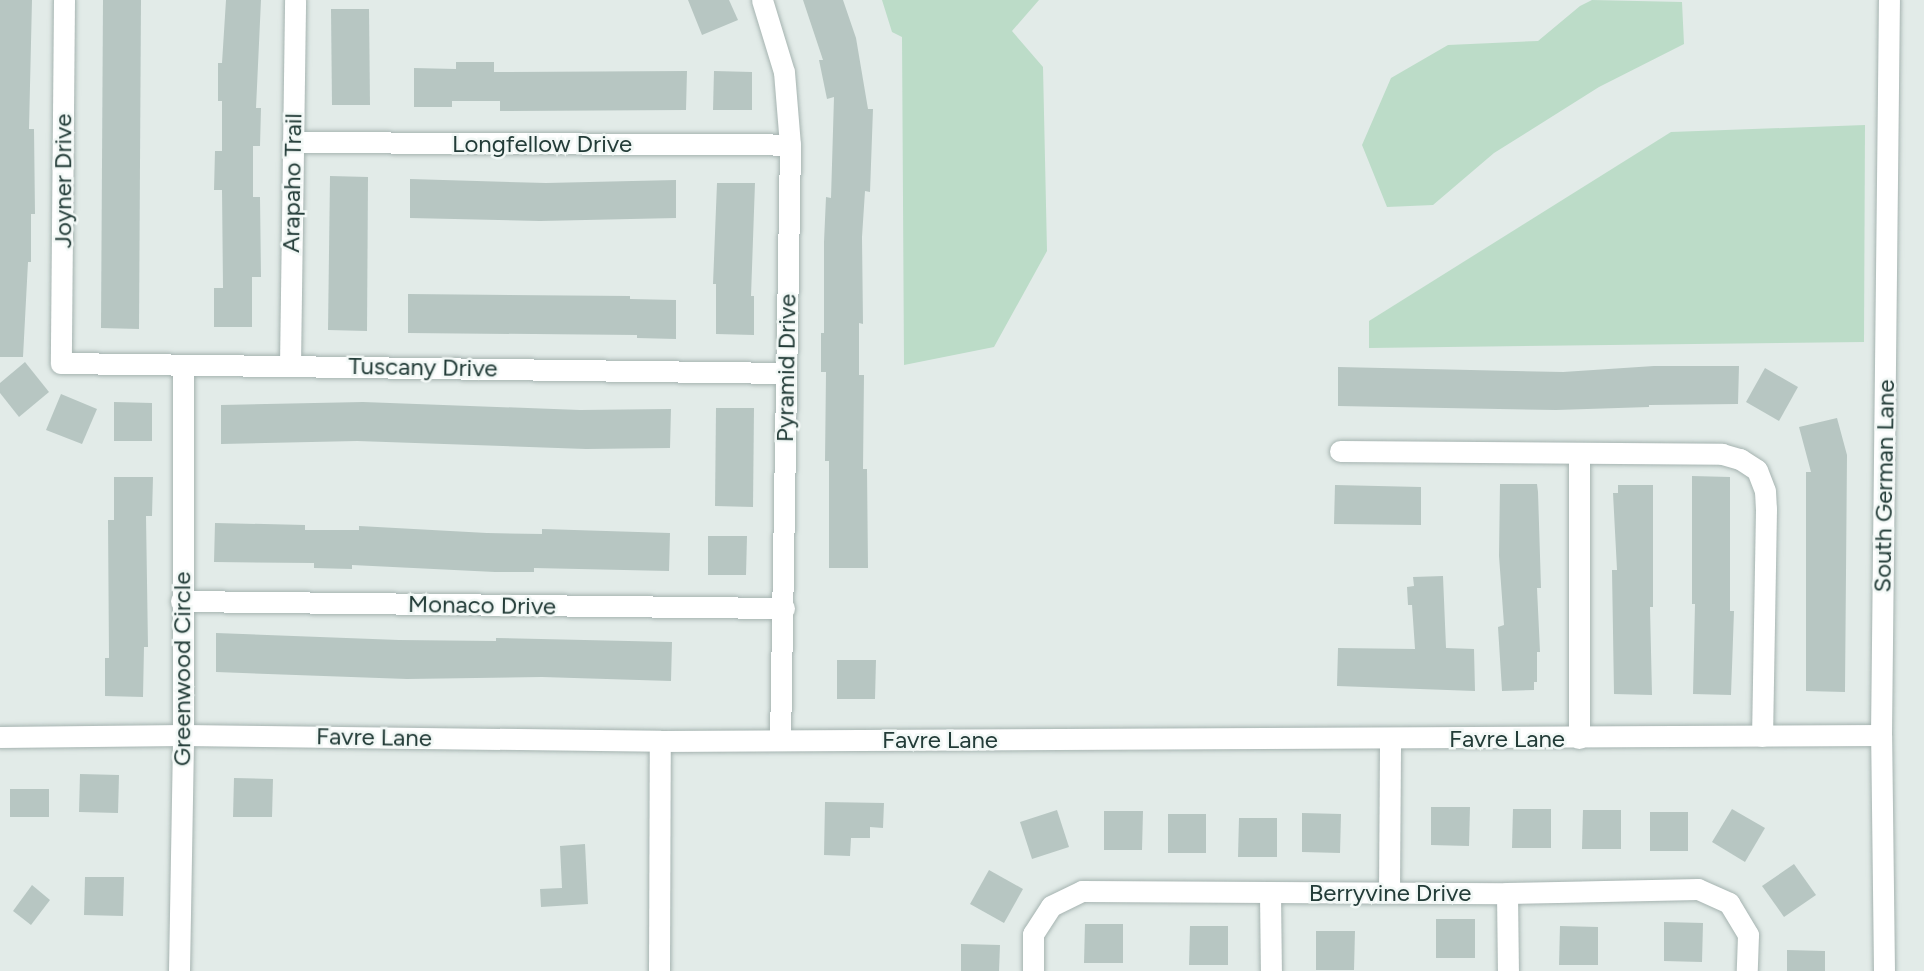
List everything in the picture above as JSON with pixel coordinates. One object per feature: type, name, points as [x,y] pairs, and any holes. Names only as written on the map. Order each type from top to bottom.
[{"type":"street","name":"Joyner Drive","points":[[61,363],[64,0]]},
{"type":"street","name":"Arapaho Trail","points":[[290,365],[295,0]]},
{"type":"street","name":"Pyramid Drive","points":[[762,0],[784,72],[790,145],[780,740]]},
{"type":"street","name":"South German Lane","points":[[1884,971],[1881,735],[1889,0]]},
{"type":"street","name":"Longfellow Drive","points":[[293,142],[790,145]]},
{"type":"street","name":"Tuscany Drive","points":[[61,363],[183,367],[290,365],[785,373]]},
{"type":"street","name":"Greenwood Circle","points":[[179,971],[183,735],[180,601],[183,367]]},
{"type":"street","points":[[1340,452],[1722,454],[1740,459],[1757,470],[1765,491],[1766,509],[1762,736]]},
{"type":"street","points":[[1579,453],[1579,738]]},
{"type":"street","name":"Monaco Drive","points":[[180,601],[784,608]]},
{"type":"street","name":"Favre Lane","points":[[0,737],[183,735],[660,741],[1390,740],[1881,735]]},
{"type":"street","points":[[1389,891],[1390,740]]},
{"type":"street","points":[[659,971],[660,741]]},
{"type":"street","name":"Berryvine Drive","points":[[1033,971],[1033,934],[1051,906],[1082,891],[1270,894],[1698,889],[1729,903],[1748,935],[1747,971]]},
{"type":"street","points":[[1507,893],[1508,971]]},
{"type":"street","points":[[1270,894],[1271,971]]},
{"type":"green space","points":[[882,0],[1039,0],[1012,31],[1043,67],[1047,251],[994,347],[904,365],[902,37],[892,32]]},
{"type":"green space","points":[[1592,0],[1682,2],[1684,44],[1599,87],[1494,153],[1433,205],[1387,207],[1362,145],[1391,78],[1448,45],[1538,41],[1580,6]]},
{"type":"green space","points":[[1865,125],[1864,342],[1369,348],[1369,321],[1671,132]]},
{"type":"building","points":[[0,0],[32,0],[29,129],[34,129],[35,214],[31,214],[31,262],[28,262],[23,357],[0,357]]},
{"type":"building","points":[[103,0],[141,0],[139,329],[101,328]]},
{"type":"building","points":[[226,0],[261,0],[256,108],[261,108],[260,146],[253,146],[253,197],[260,197],[261,277],[252,277],[252,327],[214,327],[214,288],[223,288],[222,190],[214,190],[215,151],[222,151],[222,101],[218,101],[218,63],[222,63]]},
{"type":"building","points":[[688,0],[729,0],[738,20],[702,35]]},
{"type":"building","points":[[803,0],[843,0],[856,38],[868,109],[873,109],[870,192],[865,191],[862,237],[863,324],[859,323],[859,375],[864,375],[863,469],[867,469],[868,568],[829,568],[829,461],[825,461],[826,372],[821,372],[821,333],[824,333],[824,242],[826,197],[831,198],[834,97],[827,99],[819,60],[823,60]]},
{"type":"building","points":[[331,9],[369,9],[370,105],[332,105]]},
{"type":"building","points":[[456,62],[494,62],[494,72],[687,71],[686,110],[500,111],[500,101],[452,101],[452,107],[414,107],[414,68],[456,69]]},
{"type":"building","points":[[714,71],[752,72],[752,110],[713,110]]},
{"type":"building","points":[[330,176],[368,177],[367,331],[328,330]]},
{"type":"building","points":[[410,179],[546,183],[676,180],[676,218],[540,221],[410,218]]},
{"type":"building","points":[[717,183],[755,183],[751,296],[754,296],[754,335],[716,334],[716,284],[713,284]]},
{"type":"building","points":[[408,294],[630,296],[630,299],[676,300],[676,339],[637,338],[637,335],[408,333]]},
{"type":"building","points":[[25,362],[49,392],[19,417],[0,393],[0,383]]},
{"type":"building","points":[[1654,366],[1739,366],[1738,404],[1556,410],[1338,406],[1338,367],[1563,372]]},
{"type":"building","points":[[1765,368],[1798,387],[1779,421],[1746,402]]},
{"type":"building","points":[[61,394],[97,409],[82,444],[46,430]]},
{"type":"building","points":[[114,402],[152,403],[152,441],[114,441]]},
{"type":"building","points":[[363,402],[580,410],[671,409],[670,448],[586,449],[357,441],[221,444],[221,405]]},
{"type":"building","points":[[716,408],[754,408],[753,507],[715,506]]},
{"type":"building","points":[[1837,418],[1847,455],[1845,692],[1806,691],[1806,472],[1811,472],[1799,427]]},
{"type":"building","points":[[1692,476],[1730,477],[1730,611],[1734,611],[1731,695],[1693,694],[1695,604],[1692,604]]},
{"type":"building","points":[[114,477],[153,477],[152,516],[146,516],[148,647],[144,647],[143,697],[105,696],[105,658],[109,658],[108,520],[114,520]]},
{"type":"building","points":[[1500,484],[1537,484],[1541,588],[1537,588],[1540,652],[1537,652],[1537,682],[1534,682],[1534,690],[1502,691],[1498,627],[1504,625],[1499,556]]},
{"type":"building","points":[[1335,485],[1421,487],[1421,525],[1334,524]]},
{"type":"building","points":[[1618,485],[1653,485],[1653,607],[1650,607],[1652,695],[1614,694],[1612,570],[1617,570],[1613,493],[1618,493]]},
{"type":"building","points":[[215,523],[305,525],[305,530],[359,530],[359,526],[487,533],[542,534],[542,529],[670,533],[669,571],[534,568],[534,572],[495,572],[352,565],[352,569],[314,568],[314,563],[214,562]]},
{"type":"building","points":[[708,536],[747,536],[746,575],[708,575]]},
{"type":"building","points":[[1443,576],[1446,648],[1474,649],[1475,691],[1337,686],[1338,648],[1415,649],[1412,605],[1408,605],[1407,587],[1414,586],[1413,577]]},
{"type":"building","points":[[216,633],[399,640],[496,641],[496,638],[672,642],[671,681],[542,677],[407,679],[216,672]]},
{"type":"building","points":[[837,660],[876,660],[875,699],[837,699]]},
{"type":"building","points":[[80,774],[119,775],[118,813],[79,812]]},
{"type":"building","points":[[234,778],[273,779],[272,817],[233,817]]},
{"type":"building","points":[[10,789],[49,789],[49,817],[10,817]]},
{"type":"building","points":[[825,802],[884,803],[883,828],[870,827],[870,838],[851,838],[850,856],[824,855]]},
{"type":"building","points":[[1431,807],[1470,807],[1469,846],[1431,845]]},
{"type":"building","points":[[1513,809],[1551,809],[1551,848],[1512,848]]},
{"type":"building","points":[[1732,809],[1765,828],[1745,862],[1712,842]]},
{"type":"building","points":[[1057,810],[1069,847],[1032,859],[1020,822]]},
{"type":"building","points":[[1583,810],[1621,810],[1621,849],[1582,849]]},
{"type":"building","points":[[1104,811],[1143,811],[1142,850],[1104,850]]},
{"type":"building","points":[[1650,812],[1688,812],[1688,851],[1650,851]]},
{"type":"building","points":[[1302,813],[1341,814],[1340,853],[1302,852]]},
{"type":"building","points":[[1168,814],[1206,814],[1206,853],[1168,853]]},
{"type":"building","points":[[1239,818],[1277,818],[1277,857],[1238,857]]},
{"type":"building","points":[[585,844],[588,904],[541,907],[540,889],[562,888],[560,846]]},
{"type":"building","points":[[1794,864],[1816,895],[1784,917],[1762,886]]},
{"type":"building","points":[[989,870],[1023,889],[1004,923],[970,904]]},
{"type":"building","points":[[85,877],[124,877],[123,916],[84,915]]},
{"type":"building","points":[[32,885],[50,900],[31,925],[13,911]]},
{"type":"building","points":[[1436,919],[1475,919],[1475,958],[1436,958]]},
{"type":"building","points":[[1664,922],[1703,923],[1702,962],[1664,961]]},
{"type":"building","points":[[1085,924],[1123,924],[1123,963],[1084,963]]},
{"type":"building","points":[[1190,926],[1228,926],[1228,965],[1189,965]]},
{"type":"building","points":[[1560,926],[1598,927],[1598,965],[1559,965]]},
{"type":"building","points":[[1316,931],[1355,931],[1354,970],[1316,970]]},
{"type":"building","points":[[961,944],[1000,945],[999,971],[961,971]]},
{"type":"building","points":[[1787,950],[1825,951],[1825,971],[1787,971]]}]
